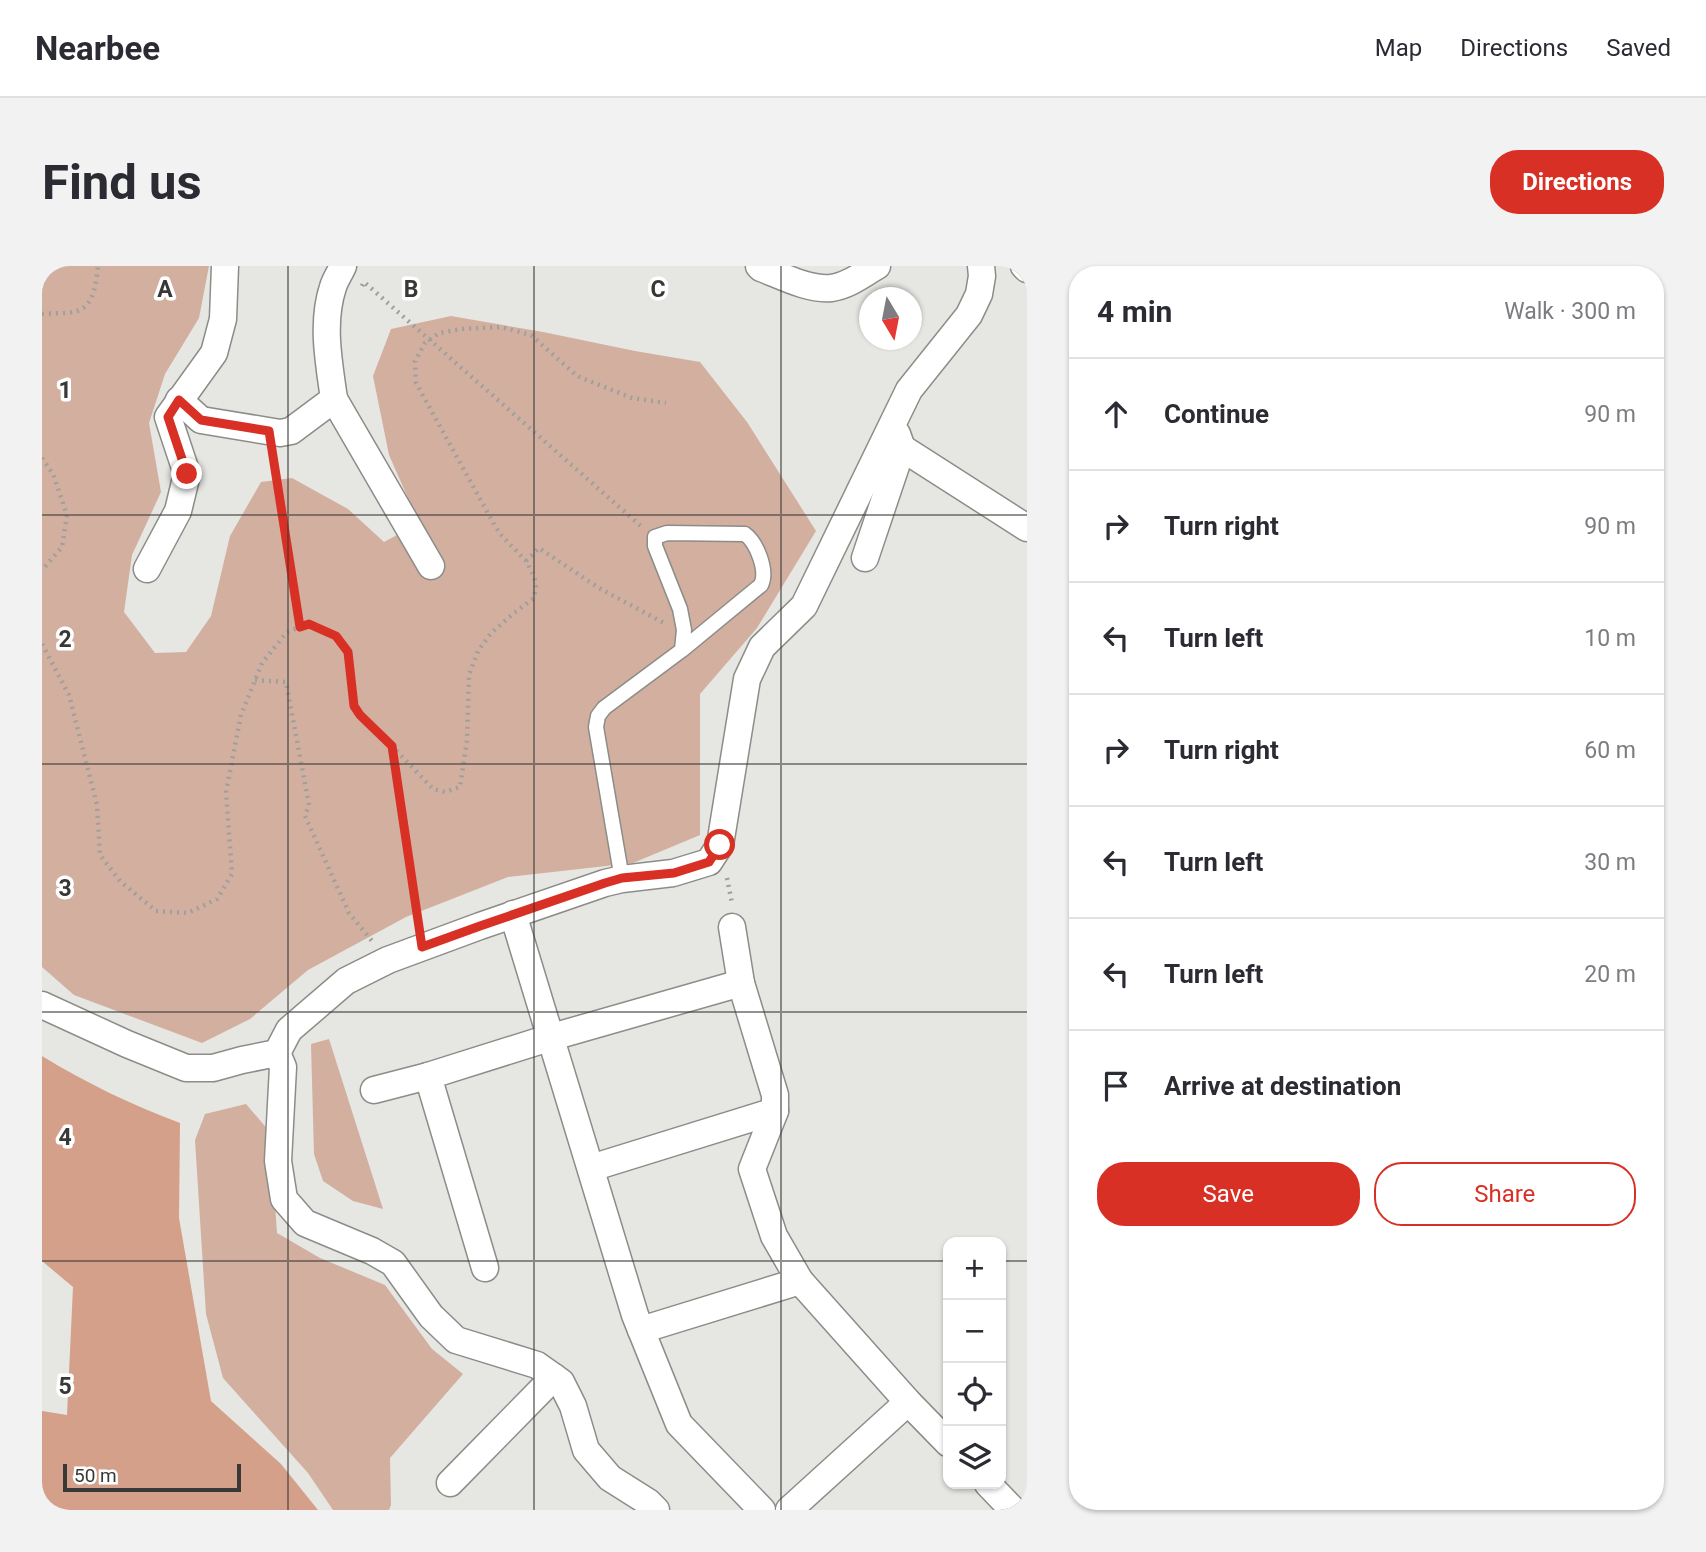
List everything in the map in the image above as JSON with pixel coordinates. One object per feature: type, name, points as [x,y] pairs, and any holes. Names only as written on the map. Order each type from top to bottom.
[{"type":"street","points":[[147,569],[178,511],[187,474],[168,417],[214,354],[223,319],[225,266]]},
{"type":"street","points":[[343,266],[333,286],[328,313],[327,351],[334,399],[431,566]]},
{"type":"street","points":[[759,266],[815,287],[833,288],[851,282],[877,266]]},
{"type":"street","points":[[277,1054],[289,1030],[346,981],[388,960],[622,878],[674,873],[709,862],[720,845],[747,679],[762,647],[804,606],[909,390],[969,315],[979,294],[981,266]]},
{"type":"street","points":[[179,400],[201,420],[280,433],[291,432],[334,399]]},
{"type":"street","points":[[865,558],[901,448],[893,422]]},
{"type":"street","points":[[901,448],[1027,528]]},
{"type":"street","points":[[513,914],[635,1315],[679,1424],[762,1510]]},
{"type":"street","points":[[732,927],[741,983],[775,1095],[775,1111],[752,1169],[774,1236],[800,1282],[943,1438]]},
{"type":"street","points":[[374,1090],[741,983]]},
{"type":"street","points":[[42,1005],[186,1068],[213,1068],[277,1054]]},
{"type":"street","points":[[277,1054],[284,1067],[278,1160],[284,1199],[305,1223],[372,1251],[393,1263],[431,1316],[456,1340],[537,1366],[561,1382],[573,1406],[586,1450],[610,1478],[648,1508]]},
{"type":"street","points":[[428,1076],[485,1268]]},
{"type":"street","points":[[591,1168],[775,1111]]},
{"type":"street","points":[[641,1330],[800,1282]]},
{"type":"street","points":[[450,1483],[554,1377]]},
{"type":"street","points":[[789,1510],[908,1402]]},
{"type":"street","points":[[993,1489],[1013,1510]]},
{"type":"lane","points":[[622,878],[598,738],[598,716],[604,708],[682,650],[761,585],[764,578],[763,568],[751,539],[745,534],[667,533],[655,537],[655,546],[680,609],[684,630],[682,650]]},
{"type":"path","points":[[42,314],[78,311],[89,301],[95,289],[98,266]]},
{"type":"path","points":[[357,294],[364,282],[655,537]]},
{"type":"path","points":[[42,645],[69,695],[97,805],[100,855],[120,881],[156,911],[188,913],[217,899],[232,874],[226,792],[241,715],[262,663],[287,632],[309,624],[336,636],[348,652],[354,706],[360,715],[433,789],[445,792],[460,787],[467,740],[470,675],[478,652],[491,633],[534,598],[536,587],[526,561],[495,526],[416,383],[415,361],[425,343],[439,333],[501,327],[531,335],[577,376],[632,398],[666,403]]},
{"type":"path","points":[[269,431],[300,627]]},
{"type":"path","points":[[42,458],[53,474],[67,515],[62,547],[42,570]]},
{"type":"path","points":[[526,561],[539,548],[599,588],[683,633]]},
{"type":"path","points":[[255,680],[286,682],[309,805],[305,816],[349,913],[388,960]]},
{"type":"path","points":[[392,746],[422,947]]},
{"type":"path","points":[[713,856],[726,873],[736,920],[732,927]]},
{"type":"shaded area","points":[[42,266],[209,266],[199,318],[165,374],[149,423],[161,492],[132,555],[124,612],[155,653],[186,652],[211,616],[230,536],[261,482],[292,478],[348,509],[384,542],[419,523],[389,455],[373,376],[391,329],[451,316],[700,362],[747,422],[816,531],[757,628],[700,694],[700,835],[633,863],[508,877],[406,917],[308,970],[250,1019],[202,1043],[74,995],[42,967]]},
{"type":"shaded area","points":[[329,1039],[383,1209],[353,1201],[323,1181],[314,1154],[311,1044]]},
{"type":"shaded area","points":[[42,1056],[110,1093],[180,1123],[179,1218],[211,1401],[281,1464],[318,1510],[42,1510],[42,1411],[67,1415],[73,1287],[42,1261]]},
{"type":"shaded area","points":[[246,1104],[270,1132],[277,1233],[320,1258],[385,1285],[432,1349],[463,1374],[390,1458],[389,1510],[333,1510],[308,1473],[223,1378],[206,1314],[195,1140],[205,1114]]},
{"type":"route","points":[[187,474],[168,417],[179,400],[201,420],[269,431],[300,627],[309,624],[336,636],[348,652],[354,706],[392,746],[422,947],[605,883],[622,878],[674,873],[709,862],[720,845]]}]
